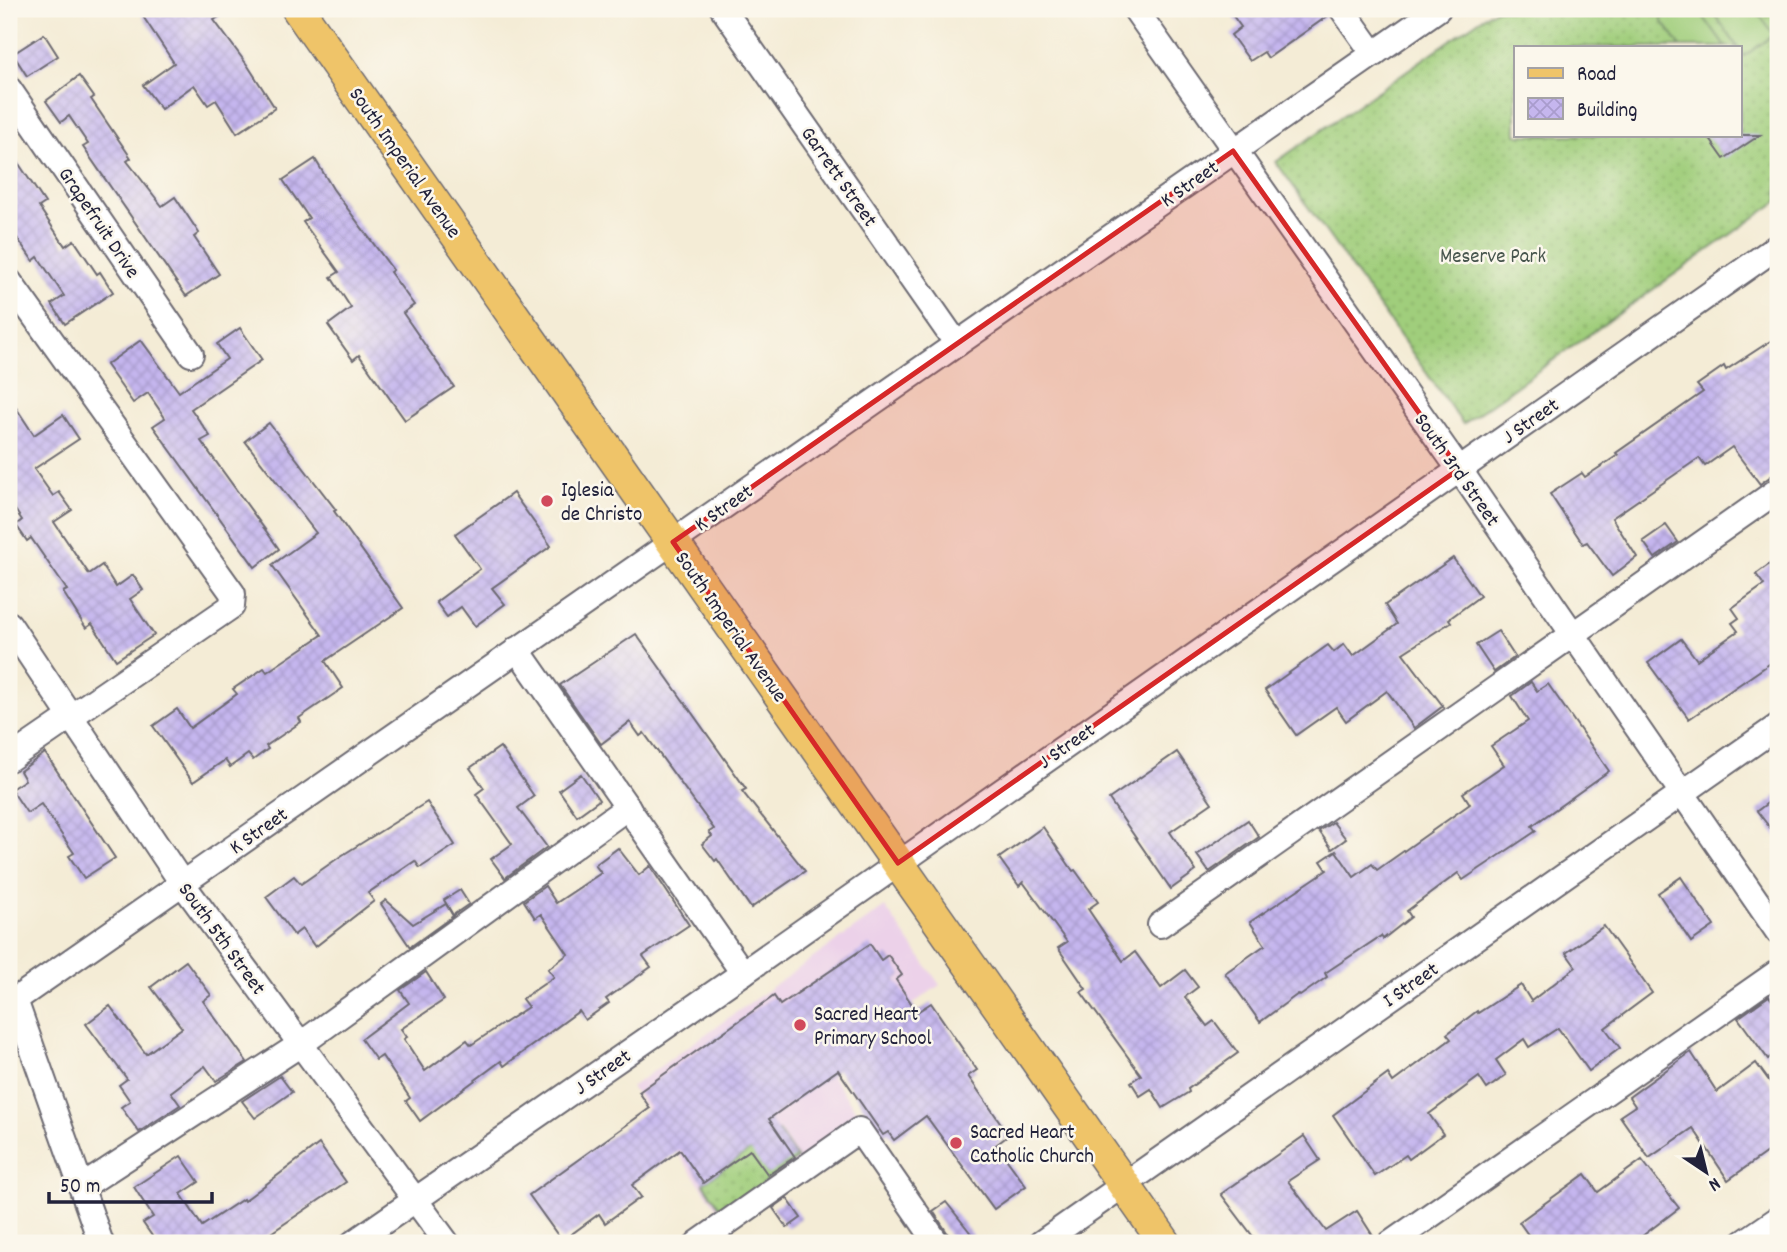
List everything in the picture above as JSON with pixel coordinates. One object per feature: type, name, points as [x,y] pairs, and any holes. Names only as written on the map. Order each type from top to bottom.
[{"type":"main road","name":"South Imperial Avenue","points":[[298,9],[1165,1243]]},
{"type":"street","name":"Garrett Street","points":[[723,9],[957,344]]},
{"type":"street","name":"South 3rd Street","points":[[1135,9],[1459,470],[1778,932]]},
{"type":"street","points":[[1342,9],[1374,54]]},
{"type":"street","name":"K Street","points":[[12,1002],[1438,9]]},
{"type":"street","name":"Grapefruit Drive","points":[[9,89],[191,354]]},
{"type":"street","name":"J Street","points":[[353,1243],[743,973],[1778,246]]},
{"type":"street","points":[[9,281],[233,594],[232,606],[9,759]]},
{"type":"street","points":[[1160,925],[1778,490]]},
{"type":"street","name":"South 5th Street","points":[[9,624],[182,883],[447,1243]]},
{"type":"street","points":[[517,649],[743,973]]},
{"type":"street","name":"I Street","points":[[1041,1243],[1778,726]]},
{"type":"street","points":[[82,1187],[301,1044],[628,807]]},
{"type":"street","points":[[1391,1243],[1778,972]]},
{"type":"street","points":[[12,1002],[102,1243]]},
{"type":"street","points":[[698,1243],[859,1130],[937,1243]]},
{"type":"street","points":[[1743,1243],[1778,1219]]},
{"type":"highlighted area","points":[[1233,151],[1459,469],[898,863],[673,542]]},
{"type":"shaded area","name":"Sacred Heart Primary School","points":[[885,907],[940,985],[824,1065],[861,1118],[723,1217],[631,1087]]},
{"type":"green space","name":"Meserve Park","points":[[1495,9],[1778,9],[1778,201],[1463,424],[1276,162]]},
{"type":"green space","points":[[1676,9],[1698,9],[1724,46],[1680,46],[1661,19]]},
{"type":"green space","points":[[1711,9],[1755,9],[1774,35],[1744,56],[1742,46],[1737,46]]},
{"type":"green space","points":[[778,1131],[797,1159],[723,1212],[703,1183]]},
{"type":"building","points":[[138,9],[232,9],[214,20],[275,108],[237,133],[216,100],[208,105],[194,85],[161,109],[143,85],[174,63]]},
{"type":"building","points":[[1228,9],[1327,9],[1329,15],[1268,58],[1264,52],[1250,61],[1231,35],[1241,27]]},
{"type":"building","points":[[44,34],[58,56],[27,76],[13,54]]},
{"type":"building","points":[[79,76],[94,97],[91,99],[131,158],[127,161],[162,206],[175,197],[199,233],[194,237],[219,274],[186,296],[83,147],[88,144],[69,116],[61,122],[46,101]]},
{"type":"building","points":[[1760,135],[1724,159],[1708,136]]},
{"type":"building","points":[[9,149],[45,203],[39,207],[65,246],[74,240],[113,292],[65,324],[52,304],[64,296],[38,257],[33,261],[9,226]]},
{"type":"building","points":[[315,159],[333,189],[393,270],[390,272],[414,305],[403,313],[454,387],[405,420],[359,355],[353,360],[328,325],[351,308],[331,277],[339,272],[303,222],[309,218],[283,180]]},
{"type":"building","points":[[240,328],[262,360],[191,409],[210,436],[201,441],[279,549],[255,567],[153,426],[165,418],[148,393],[133,403],[106,365],[141,340],[179,392],[227,359],[217,344]]},
{"type":"building","points":[[1778,336],[1778,471],[1760,484],[1732,447],[1705,466],[1699,458],[1612,518],[1637,557],[1612,576],[1587,542],[1583,544],[1550,494],[1582,473],[1585,477],[1618,455],[1616,453],[1703,392],[1697,385],[1724,366],[1726,370]]},
{"type":"building","points":[[9,397],[34,435],[63,415],[79,439],[34,469],[53,496],[59,492],[72,510],[54,522],[89,574],[102,565],[116,587],[133,575],[143,590],[130,599],[154,635],[116,660],[92,624],[86,628],[63,592],[67,590],[31,538],[27,541],[16,525],[22,520],[9,501]]},
{"type":"building","points":[[269,423],[336,510],[334,511],[403,608],[325,661],[343,688],[299,718],[301,722],[266,746],[268,749],[253,760],[248,754],[230,767],[225,760],[193,782],[153,726],[177,709],[190,728],[237,694],[233,689],[264,668],[267,672],[322,635],[272,565],[316,533],[245,441]]},
{"type":"building","points":[[513,493],[551,546],[492,588],[505,604],[475,626],[461,607],[447,617],[436,602],[480,569],[455,534]]},
{"type":"building","points":[[1666,525],[1678,542],[1655,558],[1643,541]]},
{"type":"building","points":[[1453,558],[1480,596],[1449,619],[1451,622],[1403,653],[1443,706],[1414,728],[1387,691],[1346,721],[1336,707],[1296,735],[1265,690],[1328,645],[1334,652],[1344,644],[1353,656],[1397,624],[1385,605]]},
{"type":"building","points":[[1778,558],[1778,658],[1689,719],[1648,663],[1681,639],[1697,660],[1738,631],[1732,623],[1739,618],[1732,608],[1764,585],[1756,574]]},
{"type":"building","points":[[1498,631],[1515,657],[1494,672],[1476,645]]},
{"type":"building","points":[[636,634],[746,789],[742,791],[805,871],[751,908],[717,859],[715,861],[702,844],[712,836],[709,832],[714,829],[644,733],[640,736],[630,722],[601,744],[560,685]]},
{"type":"building","points":[[1531,682],[1537,691],[1548,684],[1609,771],[1532,826],[1536,831],[1463,880],[1458,873],[1407,911],[1411,917],[1383,939],[1381,936],[1325,973],[1327,977],[1260,1022],[1225,973],[1265,945],[1250,922],[1327,870],[1321,861],[1336,851],[1354,877],[1372,864],[1377,870],[1470,804],[1463,793],[1504,765],[1491,746],[1528,721],[1512,696]]},
{"type":"building","points":[[500,747],[534,796],[518,808],[547,847],[505,878],[491,859],[512,844],[476,794],[484,788],[470,768]]},
{"type":"building","points":[[1177,752],[1212,803],[1170,832],[1196,871],[1171,889],[1109,799]]},
{"type":"building","points":[[45,753],[115,858],[84,878],[69,856],[74,853],[41,804],[27,813],[11,789],[25,780],[20,771]]},
{"type":"building","points":[[581,774],[599,800],[577,816],[559,790]]},
{"type":"building","points":[[1778,795],[1778,838],[1757,811]]},
{"type":"building","points":[[427,802],[455,845],[420,868],[415,861],[368,893],[374,901],[315,947],[302,929],[294,935],[266,897],[294,876],[301,884]]},
{"type":"building","points":[[1248,820],[1259,837],[1209,872],[1197,855]]},
{"type":"building","points":[[1333,822],[1346,839],[1332,849],[1319,831]]},
{"type":"building","points":[[1043,827],[1098,902],[1088,909],[1123,961],[1135,952],[1161,988],[1185,970],[1198,987],[1185,997],[1207,1026],[1214,1021],[1238,1053],[1188,1089],[1189,1092],[1163,1108],[1151,1089],[1140,1096],[1131,1082],[1141,1075],[1081,992],[1086,989],[1058,948],[1067,942],[1023,882],[1019,886],[999,858]]},
{"type":"building","points":[[618,848],[639,875],[650,866],[689,925],[643,956],[651,967],[606,999],[609,1003],[585,1020],[579,1011],[504,1066],[501,1061],[420,1121],[406,1101],[410,1098],[382,1056],[376,1060],[361,1039],[409,1003],[400,990],[426,972],[444,1000],[401,1029],[407,1037],[404,1039],[425,1071],[467,1040],[471,1045],[528,1007],[522,999],[554,977],[548,969],[568,954],[541,914],[535,918],[524,901],[545,886],[556,903],[601,873],[595,865]]},
{"type":"building","points":[[1681,877],[1714,926],[1691,942],[1658,893]]},
{"type":"building","points":[[460,890],[469,904],[453,915],[444,900]]},
{"type":"building","points":[[386,900],[413,924],[446,904],[453,916],[410,947],[381,904]]},
{"type":"building","points":[[1604,926],[1652,993],[1605,1028],[1620,1048],[1589,1071],[1558,1028],[1529,1047],[1524,1039],[1496,1060],[1506,1075],[1487,1089],[1479,1077],[1429,1114],[1443,1134],[1409,1159],[1406,1155],[1375,1176],[1333,1115],[1388,1074],[1393,1082],[1451,1039],[1447,1034],[1477,1011],[1478,1013],[1521,985],[1531,1001],[1576,967],[1566,953]]},
{"type":"building","points":[[870,944],[881,960],[888,955],[902,975],[896,980],[917,1012],[931,1003],[977,1070],[968,1076],[1009,1135],[996,1145],[1026,1186],[994,1209],[926,1116],[894,1140],[888,1132],[883,1135],[838,1070],[769,1119],[795,1157],[768,1175],[750,1150],[703,1183],[680,1150],[632,1185],[641,1197],[605,1223],[599,1214],[562,1241],[529,1195],[650,1108],[639,1092],[774,996],[780,1005]]},
{"type":"building","points":[[186,961],[211,995],[203,1001],[247,1062],[216,1081],[205,1066],[171,1092],[180,1105],[139,1132],[121,1107],[130,1101],[119,1085],[127,1079],[86,1024],[110,1006],[146,1054],[182,1028],[151,987]]},
{"type":"building","points":[[1769,996],[1778,1009],[1778,1051],[1768,1059],[1738,1018]]},
{"type":"building","points":[[1691,1052],[1717,1092],[1756,1063],[1778,1093],[1778,1144],[1728,1180],[1693,1128],[1649,1158],[1620,1116],[1635,1106],[1629,1097]]},
{"type":"building","points":[[280,1076],[292,1092],[255,1118],[242,1101]]},
{"type":"building","points":[[1304,1136],[1320,1160],[1288,1181],[1326,1231],[1357,1211],[1373,1236],[1363,1243],[1258,1243],[1221,1194]]},
{"type":"building","points":[[319,1144],[346,1182],[256,1243],[157,1243],[143,1223],[153,1217],[134,1187],[181,1156],[199,1182],[181,1194],[202,1226],[243,1199],[244,1201]]},
{"type":"building","points":[[1642,1160],[1679,1208],[1633,1243],[1534,1243],[1519,1222],[1585,1174],[1598,1192]]},
{"type":"building","points":[[787,1198],[801,1218],[787,1228],[773,1208]]},
{"type":"building","points":[[946,1202],[973,1236],[964,1243],[954,1243],[933,1211]]},
{"type":"place","name":"Iglesia de Christo","points":[[547,501]]},
{"type":"place","name":"Sacred Heart Primary School","points":[[800,1025]]},
{"type":"place","name":"Sacred Heart Catholic Church","points":[[956,1143]]}]
